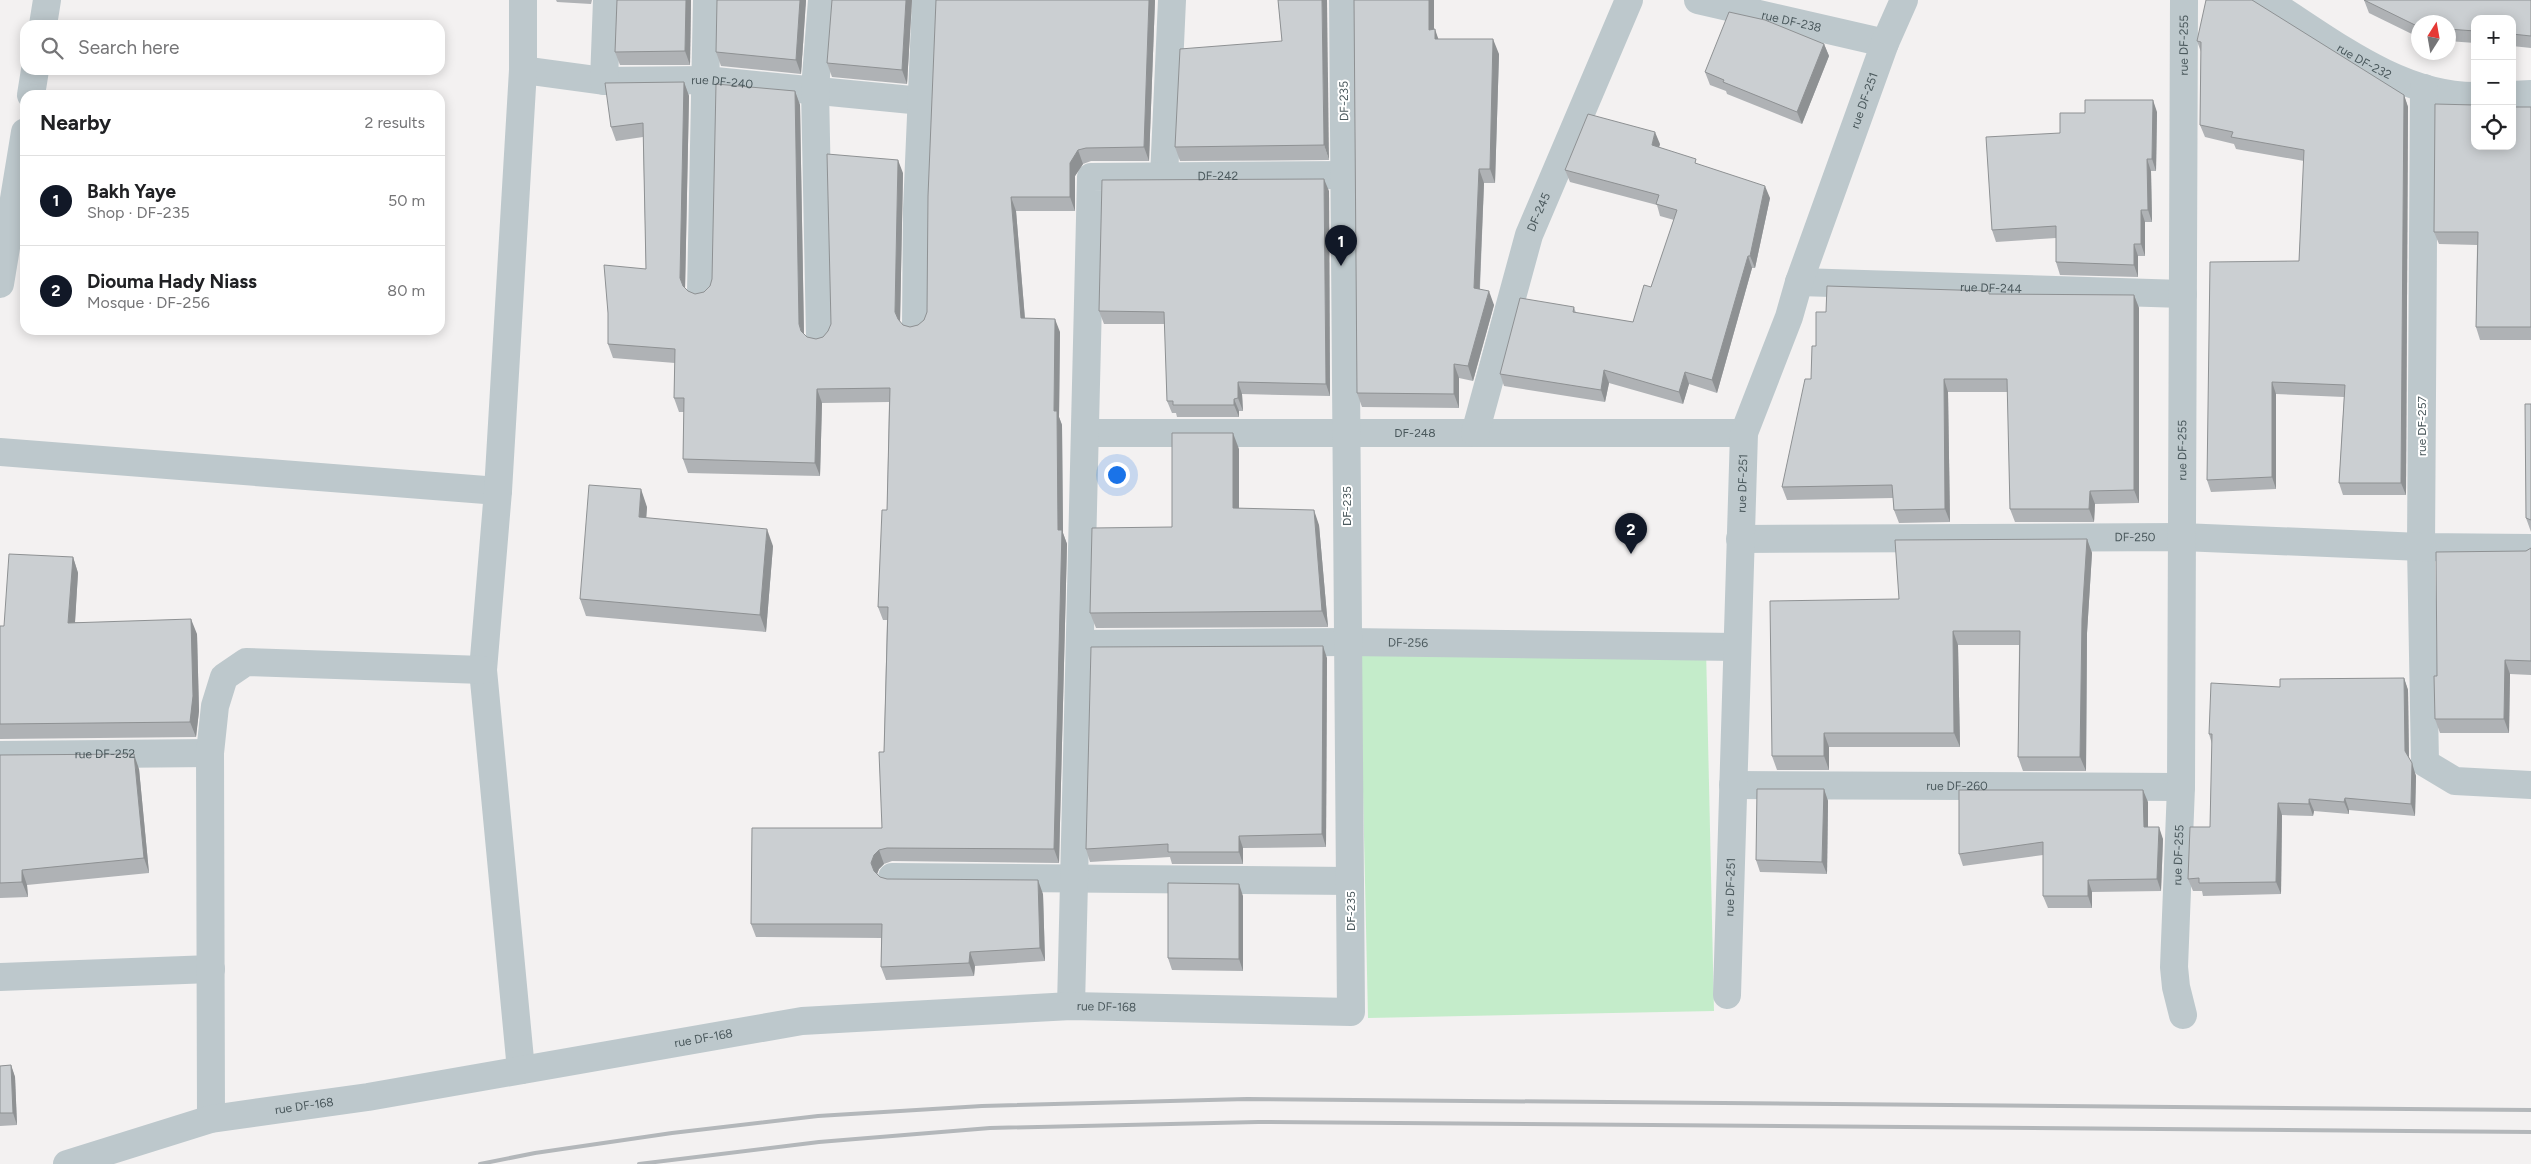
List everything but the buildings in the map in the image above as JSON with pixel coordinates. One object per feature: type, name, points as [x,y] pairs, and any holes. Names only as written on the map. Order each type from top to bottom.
[{"type":"street","points":[[43,20],[47,0]]},
{"type":"street","points":[[521,1070],[483,670],[498,491],[522,70],[524,0]]},
{"type":"street","points":[[604,81],[607,0]]},
{"type":"street","points":[[701,292],[707,0]]},
{"type":"street","points":[[820,337],[815,89],[822,0]]},
{"type":"street","points":[[916,325],[917,208],[926,0]]},
{"type":"street","points":[[1164,177],[1172,0]]},
{"type":"street","name":"DF-235","points":[[1343,0],[1351,1012]]},
{"type":"street","name":"DF-245","points":[[1475,433],[1530,235],[1629,0]]},
{"type":"street","name":"rue DF-238","points":[[1698,0],[1886,43]]},
{"type":"street","name":"rue DF-251","points":[[1727,995],[1736,647],[1744,433],[1789,317],[1799,282],[1886,43],[1904,0]]},
{"type":"street","name":"rue DF-255","points":[[2183,1014],[2176,987],[2174,967],[2181,787],[2184,0]]},
{"type":"street","name":"rue DF-232","points":[[2266,0],[2380,70],[2424,88],[2445,94],[2471,96]]},
{"type":"street","name":"rue DF-240","points":[[522,70],[604,81],[705,80],[815,89],[922,101]]},
{"type":"street","points":[[32,90],[34,75]]},
{"type":"street","name":"rue DF-257","points":[[2424,88],[2421,547],[2425,764],[2455,782],[2531,785]]},
{"type":"street","points":[[2516,95],[2531,94]]},
{"type":"street","points":[[0,284],[20,162]]},
{"type":"street","name":"DF-242","points":[[1085,433],[1091,177],[1345,175]]},
{"type":"street","name":"rue DF-244","points":[[1799,282],[2183,294]]},
{"type":"street","points":[[1071,1006],[1085,433]]},
{"type":"street","name":"DF-248","points":[[1085,433],[1744,433]]},
{"type":"street","points":[[0,452],[498,491]]},
{"type":"street","name":"DF-250","points":[[1740,539],[2182,537],[2421,547],[2531,548]]},
{"type":"street","name":"DF-256","points":[[1080,644],[1348,642],[1736,647]]},
{"type":"street","points":[[211,1119],[210,753],[214,706],[224,677],[246,662],[483,670]]},
{"type":"street","name":"rue DF-252","points":[[0,755],[210,753]]},
{"type":"street","name":"rue DF-260","points":[[1733,786],[2181,787]]},
{"type":"street","points":[[892,876],[1350,881]]},
{"type":"street","points":[[0,977],[211,969]]},
{"type":"street","name":"rue DF-168","points":[[67,1164],[211,1119],[368,1096],[802,1021],[1071,1006],[1351,1012]]},
{"type":"green space","points":[[1706,648],[1714,1011],[1368,1018],[1360,654]]},
{"type":"railway","points":[[480,1164],[535,1153],[672,1133],[818,1116],[982,1106],[1247,1099],[2531,1110]]},
{"type":"railway","points":[[639,1164],[819,1142],[990,1128],[1258,1122],[2531,1132]]},
{"type":"place","name":"Bakh Yaye","points":[[1341,266]]},
{"type":"place","name":"Diouma Hady Niass","points":[[1631,554]]}]
